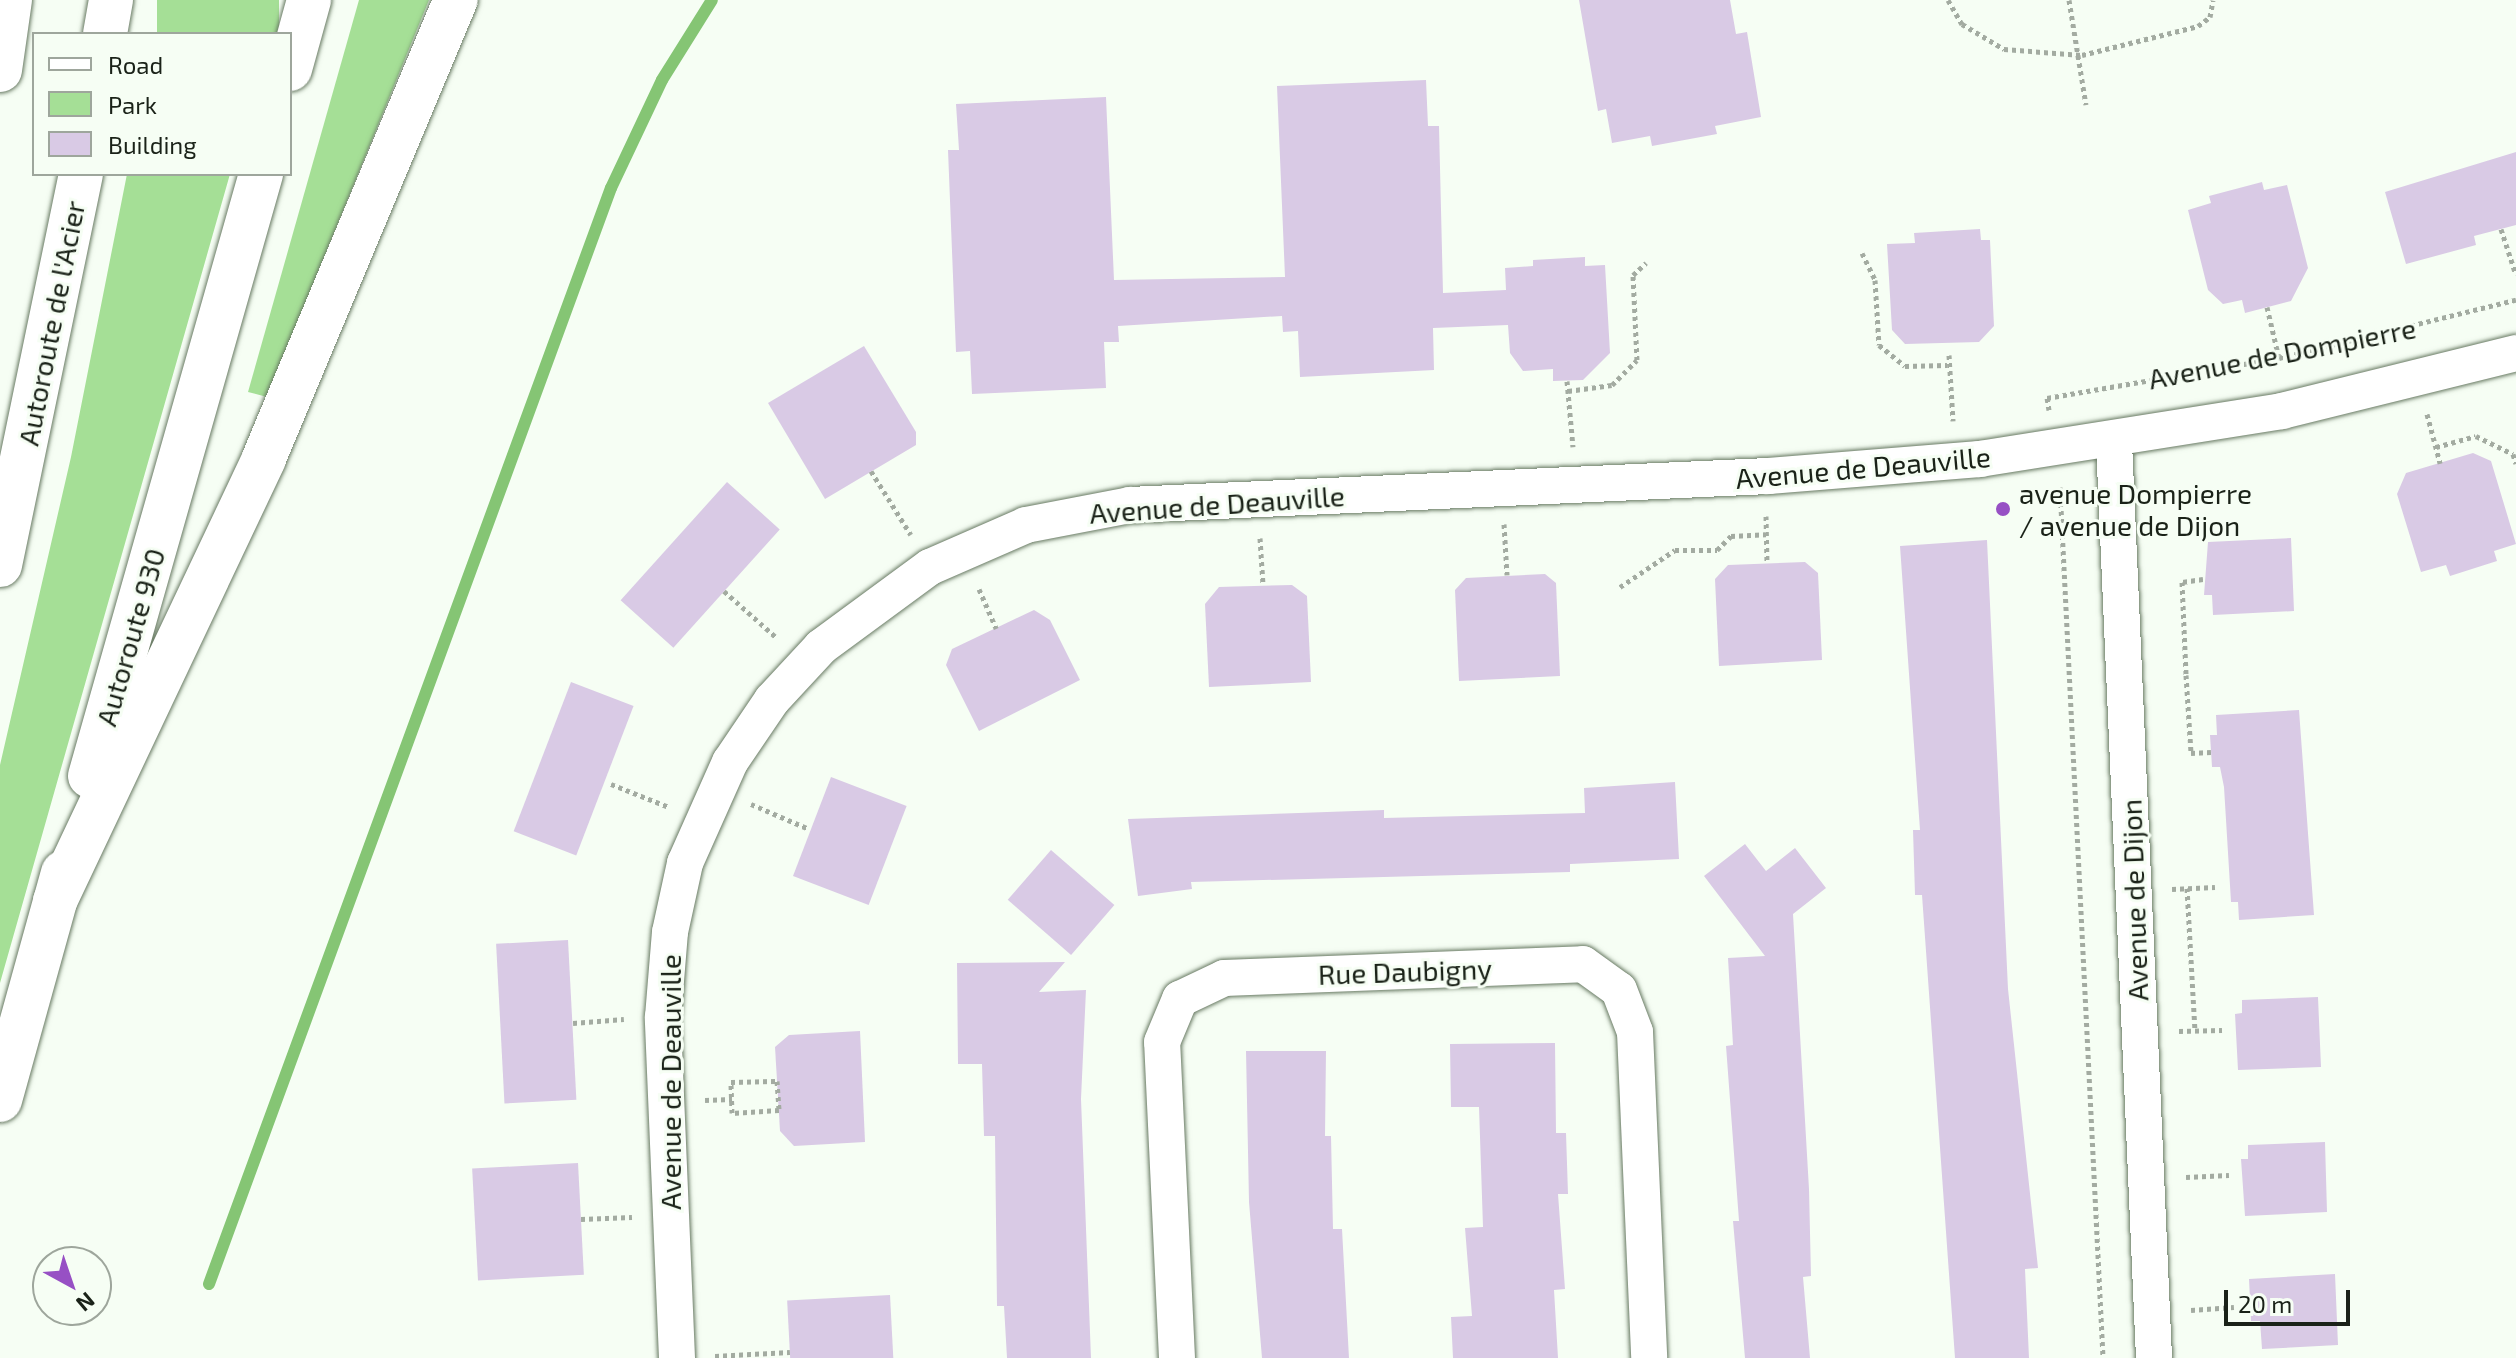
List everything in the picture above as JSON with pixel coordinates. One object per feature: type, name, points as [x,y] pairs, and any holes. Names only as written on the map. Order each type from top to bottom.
[{"type":"highway","points":[[0,70],[10,0]]},
{"type":"highway","points":[[105,32],[111,0]]},
{"type":"highway","points":[[292,62],[309,0]]},
{"type":"highway","points":[[55,901],[264,458],[456,0]]},
{"type":"highway","name":"Autoroute de l'Acier","points":[[0,565],[81,176]]},
{"type":"highway","name":"Autoroute 930","points":[[0,1100],[260,176]]},
{"type":"street","name":"Avenue de Dompierre","points":[[2114,442],[2282,411],[2516,353]]},
{"type":"street","name":"Avenue de Deauville","points":[[690,1357],[663,1017],[676,897],[701,820],[750,729],[797,670],[875,602],[997,535],[1118,507],[1768,476],[2114,442]]},
{"type":"street","name":"Avenue de Dijon","points":[[2114,442],[2154,1358]]},
{"type":"street","name":"Rue Daubigny","points":[[1177,1358],[1162,1042],[1180,999],[1224,978],[1583,964],[1602,971],[1619,990],[1635,1032],[1649,1358]]},
{"type":"path","points":[[1948,0],[1962,24],[2004,49],[2082,55],[2198,26],[2210,17],[2213,0]]},
{"type":"path","points":[[2069,0],[2082,55],[2086,105]]},
{"type":"path","points":[[2501,229],[2516,275]]},
{"type":"path","points":[[1862,253],[1875,280],[1879,345],[1905,366],[1947,365]]},
{"type":"path","points":[[1568,391],[1612,385],[1637,360],[1633,275],[1646,263]]},
{"type":"path","name":"Avenue de Dompierre","points":[[2047,398],[2279,358],[2516,300]]},
{"type":"path","points":[[2267,307],[2279,358]]},
{"type":"path","points":[[2425,407],[2440,463]]},
{"type":"path","points":[[2436,447],[2476,436],[2513,454],[2516,464]]},
{"type":"path","points":[[1767,563],[1768,476]]},
{"type":"path","name":"Avenue de Dijon","points":[[2059,482],[2103,1358]]},
{"type":"path","points":[[1503,516],[1507,575]]},
{"type":"path","points":[[1260,527],[1263,585]]},
{"type":"path","points":[[1620,587],[1675,550],[1717,550],[1731,536],[1766,534]]},
{"type":"path","points":[[973,576],[996,628]]},
{"type":"path","points":[[2203,579],[2182,582],[2191,753],[2211,752]]},
{"type":"path","points":[[2071,680],[2081,679]]},
{"type":"path","points":[[743,800],[809,829]]},
{"type":"path","points":[[2187,888],[2195,1030]]},
{"type":"path","points":[[777,1081],[779,1110],[732,1113],[732,1099],[731,1082],[777,1081]]},
{"type":"path","points":[[693,1101],[732,1099]]},
{"type":"path","points":[[690,1357],[790,1352]]},
{"type":"green space","points":[[157,0],[279,0],[279,32],[157,32]]},
{"type":"green space","points":[[359,0],[429,0],[267,397],[248,392]]},
{"type":"green space","points":[[127,176],[229,176],[0,983],[0,765],[71,457]]},
{"type":"building","points":[[1579,0],[1730,0],[1736,34],[1747,32],[1761,117],[1715,126],[1717,134],[1652,146],[1650,136],[1612,143],[1606,109],[1598,111]]},
{"type":"building","points":[[1426,80],[1428,126],[1439,126],[1443,293],[1506,290],[1505,268],[1533,266],[1533,260],[1585,257],[1585,266],[1605,265],[1610,353],[1583,380],[1553,381],[1553,369],[1523,371],[1510,353],[1508,325],[1433,328],[1434,370],[1300,377],[1298,331],[1283,332],[1282,316],[1118,326],[1119,342],[1104,342],[1106,388],[972,394],[970,351],[956,352],[948,150],[959,150],[956,104],[1106,97],[1114,280],[1285,277],[1277,86]]},
{"type":"building","points":[[2516,152],[2516,225],[2474,236],[2476,245],[2406,264],[2385,192]]},
{"type":"building","points":[[2262,182],[2264,190],[2287,185],[2308,268],[2291,301],[2245,313],[2242,300],[2223,304],[2208,290],[2188,210],[2211,203],[2209,196]]},
{"type":"building","points":[[1980,229],[1981,240],[1990,240],[1994,326],[1979,342],[1905,344],[1892,330],[1887,244],[1915,243],[1914,233]]},
{"type":"building","points":[[864,346],[916,432],[916,445],[825,499],[768,403]]},
{"type":"building","points":[[2473,453],[2491,461],[2516,544],[2494,551],[2497,561],[2450,576],[2446,565],[2421,572],[2397,494],[2406,473]]},
{"type":"building","points":[[727,482],[780,530],[673,648],[621,600]]},
{"type":"building","points":[[2291,538],[2294,611],[2213,615],[2212,595],[2204,595],[2208,542]]},
{"type":"building","points":[[1987,540],[2008,989],[2038,1268],[2025,1269],[2029,1358],[1955,1358],[1922,895],[1915,895],[1913,830],[1920,830],[1900,546]]},
{"type":"building","points":[[1805,562],[1818,573],[1822,660],[1719,666],[1715,579],[1728,565]]},
{"type":"building","points":[[1545,574],[1556,583],[1560,676],[1459,681],[1455,590],[1466,578]]},
{"type":"building","points":[[1292,585],[1307,596],[1311,682],[1209,687],[1205,604],[1219,587]]},
{"type":"building","points":[[1034,610],[1050,620],[1080,680],[979,731],[946,665],[952,649]]},
{"type":"building","points":[[571,682],[634,706],[576,855],[514,831]]},
{"type":"building","points":[[2299,710],[2314,915],[2239,920],[2238,902],[2231,902],[2224,787],[2220,767],[2212,767],[2210,735],[2217,735],[2216,715]]},
{"type":"building","points":[[831,777],[907,806],[869,905],[793,876]]},
{"type":"building","points":[[1675,782],[1679,859],[1570,864],[1570,872],[1191,882],[1192,889],[1138,896],[1128,819],[1384,810],[1384,818],[1585,813],[1584,788]]},
{"type":"building","points":[[1745,844],[1766,871],[1795,848],[1826,888],[1793,914],[1809,1189],[1811,1276],[1803,1277],[1810,1358],[1745,1358],[1733,1221],[1739,1221],[1726,1046],[1733,1045],[1728,958],[1765,956],[1704,876]]},
{"type":"building","points":[[1051,850],[1114,905],[1071,955],[1008,900]]},
{"type":"building","points":[[568,940],[576,1100],[504,1104],[496,944]]},
{"type":"building","points":[[1065,962],[1039,992],[1086,990],[1081,1099],[1091,1358],[1007,1358],[1004,1306],[997,1306],[995,1136],[984,1136],[982,1064],[958,1064],[957,963]]},
{"type":"building","points":[[2318,997],[2321,1067],[2238,1070],[2235,1014],[2242,1013],[2242,1000]]},
{"type":"building","points":[[860,1031],[865,1142],[794,1146],[780,1131],[775,1047],[789,1035]]},
{"type":"building","points":[[1555,1043],[1556,1133],[1566,1133],[1568,1194],[1558,1194],[1565,1289],[1554,1290],[1558,1358],[1453,1358],[1451,1317],[1472,1316],[1465,1228],[1483,1227],[1479,1107],[1451,1107],[1450,1044]]},
{"type":"building","points":[[1246,1051],[1326,1051],[1325,1136],[1331,1136],[1333,1229],[1342,1229],[1349,1358],[1262,1358],[1249,1202]]},
{"type":"building","points":[[2325,1142],[2327,1212],[2245,1216],[2241,1159],[2248,1159],[2248,1145]]},
{"type":"building","points":[[578,1163],[584,1275],[478,1280],[472,1169]]},
{"type":"building","points":[[2335,1274],[2338,1345],[2262,1349],[2260,1321],[2251,1321],[2249,1279]]},
{"type":"building","points":[[890,1295],[893,1358],[790,1358],[787,1300]]},
{"type":"waterway","points":[[209,1284],[611,188],[662,80],[712,0]]},
{"type":"place","name":"avenue Dompierre / avenue de Dijon","points":[[2003,509]]}]
